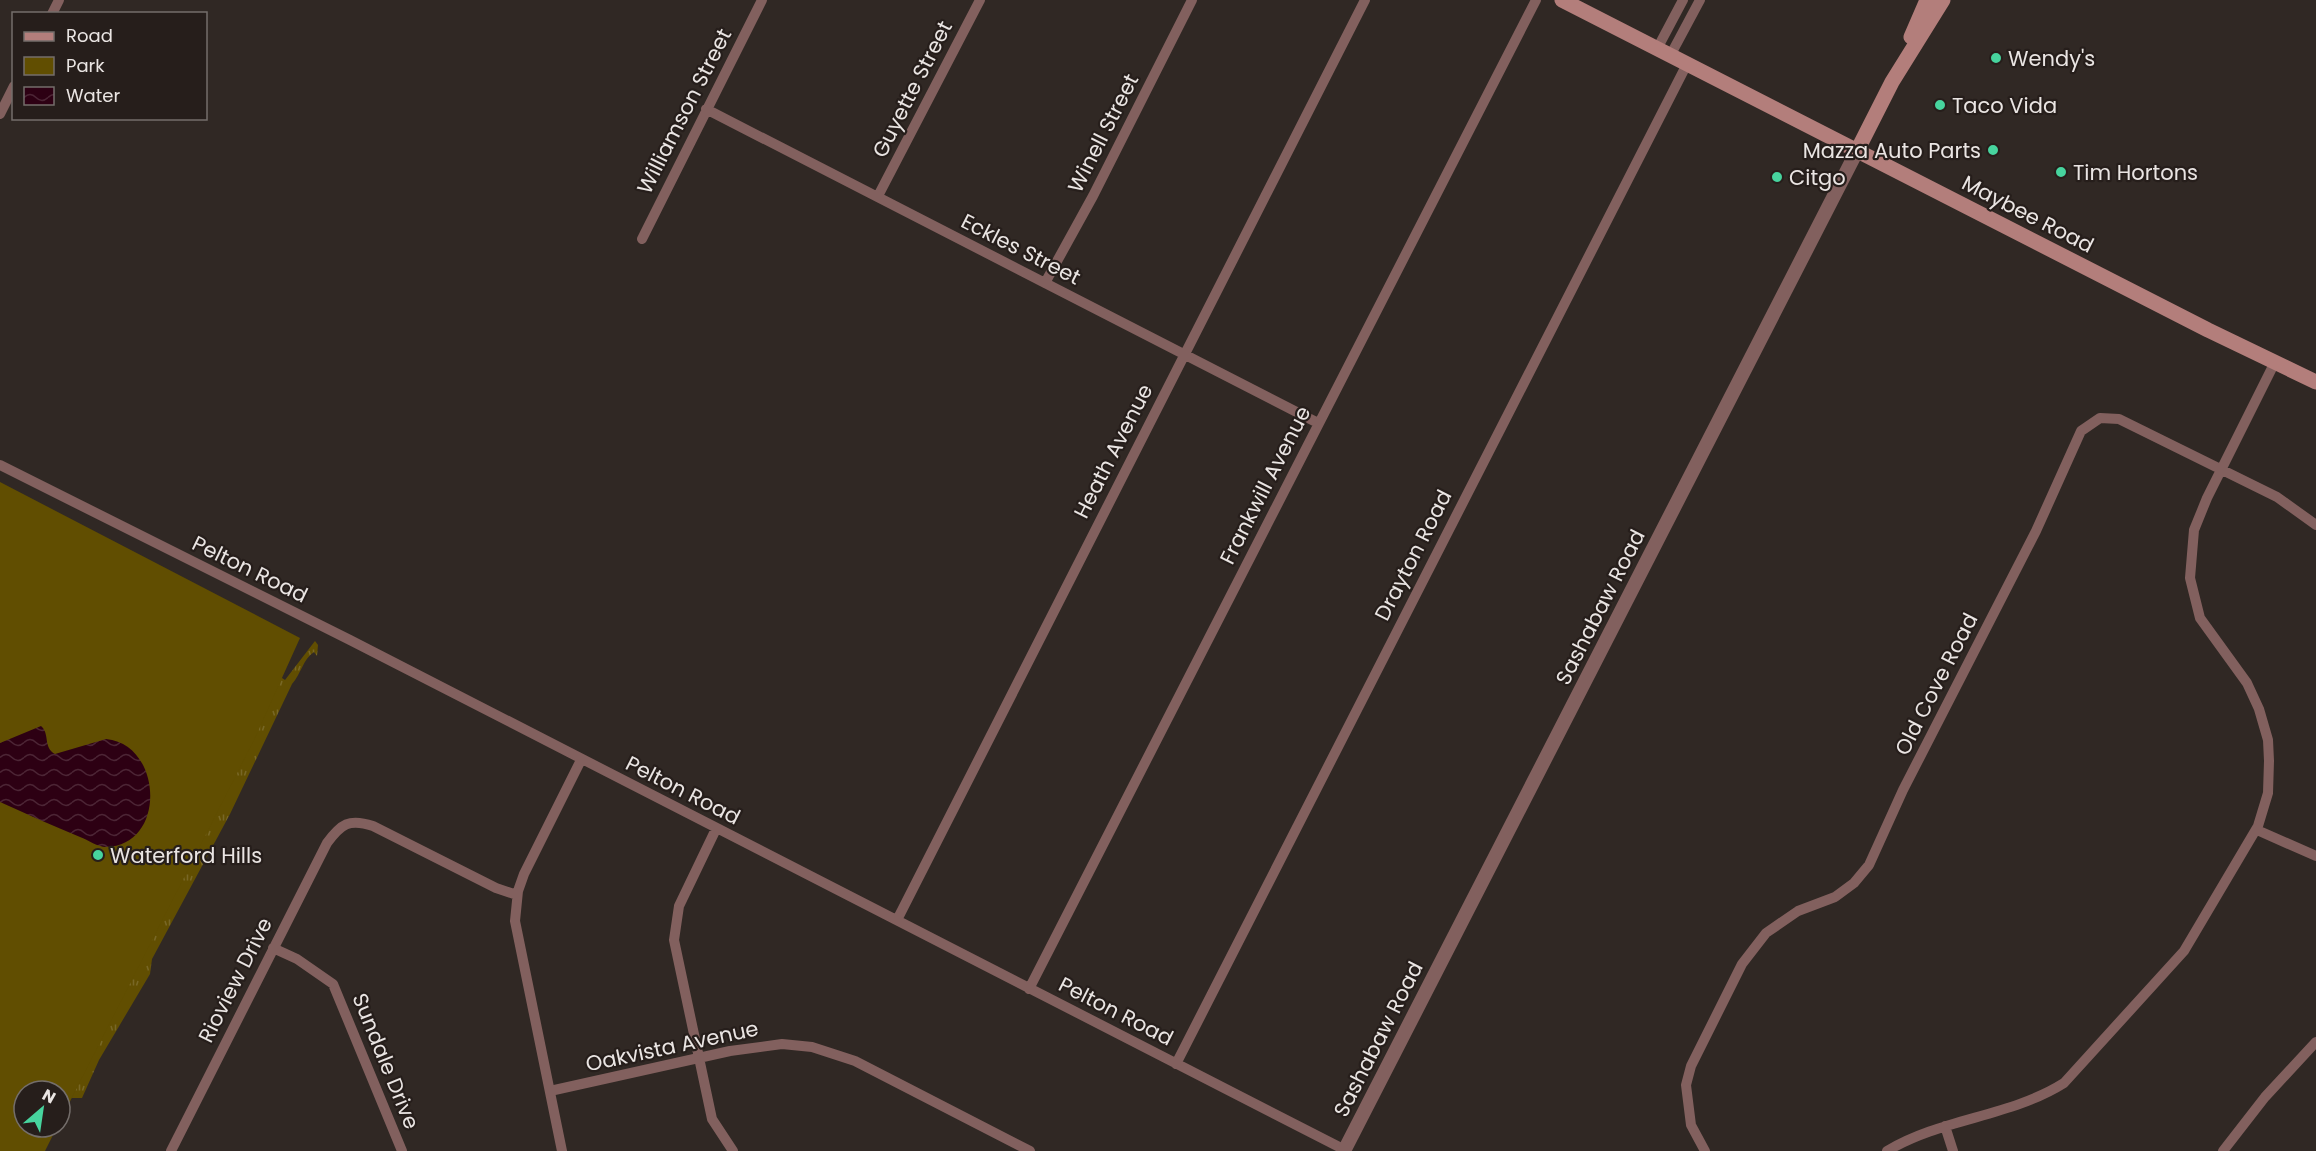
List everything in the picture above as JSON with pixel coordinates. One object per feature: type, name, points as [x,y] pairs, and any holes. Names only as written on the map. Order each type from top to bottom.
[{"type":"main road","name":"Maybee Road","points":[[1562,0],[2316,382]]},
{"type":"main road","name":"Sashabaw Road","points":[[1893,82],[1927,0]]},
{"type":"main road","name":"Sashabaw Road","points":[[1857,151],[1893,82],[1942,0]]},
{"type":"street","name":"Williamson Street","points":[[642,239],[762,0]]},
{"type":"street","name":"Guyette Street","points":[[878,196],[980,0]]},
{"type":"street","name":"Winell Street","points":[[1045,282],[1093,196],[1192,0]]},
{"type":"street","name":"Heath Avenue","points":[[897,920],[1365,0]]},
{"type":"street","name":"Frankwill Avenue","points":[[1029,988],[1536,0]]},
{"type":"street","points":[[1664,52],[1683,0]]},
{"type":"street","points":[[1664,52],[1700,0]]},
{"type":"street","name":"Drayton Road","points":[[1176,1064],[1687,64]]},
{"type":"street","points":[[0,114],[12,91]]},
{"type":"street","name":"Eckles Street","points":[[706,109],[1318,423]]},
{"type":"street","name":"Sashabaw Road","points":[[1345,1150],[1857,151]]},
{"type":"street","points":[[1887,1151],[1945,1126],[2048,1093],[2074,1075],[2184,951],[2257,830],[2268,793],[2268,740],[2259,709],[2247,683],[2200,618],[2190,578],[2194,530],[2221,469],[2275,362]]},
{"type":"street","name":"Old Cove Road","points":[[1705,1151],[1691,1125],[1686,1085],[1690,1066],[1742,964],[1766,933],[1798,911],[1834,897],[1854,882],[1869,865],[1903,790],[2036,531],[2081,431],[2100,418],[2119,419],[2277,496],[2316,525]]},
{"type":"street","name":"Pelton Road","points":[[0,465],[350,640],[1345,1150]]},
{"type":"street","points":[[562,1151],[517,932],[518,895],[538,844],[581,760]]},
{"type":"street","name":"Rioview Drive","points":[[171,1151],[327,843],[338,828],[351,821],[373,826],[496,888],[518,895]]},
{"type":"street","points":[[716,829],[679,906],[675,925],[678,964],[712,1119],[733,1151]]},
{"type":"street","points":[[2257,830],[2316,856]]},
{"type":"street","name":"Sundale Drive","points":[[273,948],[297,959],[333,984],[402,1151]]},
{"type":"street","points":[[2223,1151],[2265,1097],[2316,1042]]},
{"type":"street","name":"Oakvista Avenue","points":[[550,1091],[730,1051],[782,1044],[823,1050],[855,1060],[1030,1151]]},
{"type":"street","points":[[1945,1126],[1953,1151]]},
{"type":"green space","name":"Waterford Hills","points":[[0,482],[300,638],[254,740],[72,1097],[72,1079],[12,1079],[12,1139],[51,1139],[45,1151],[0,1151]]},
{"type":"green space","points":[[315,641],[318,645],[317,656],[314,652],[310,655],[292,684],[230,814],[152,959],[150,974],[99,1060],[82,1098],[72,1098],[72,1096],[279,676],[285,680]]},
{"type":"water","points":[[41,726],[49,748],[55,754],[106,739],[125,745],[139,758],[147,775],[150,795],[148,814],[140,830],[126,842],[106,847],[100,846],[0,802],[0,743]]},
{"type":"place","name":"Wendy's","points":[[1996,58]]},
{"type":"place","name":"Taco Vida","points":[[1940,105]]},
{"type":"place","name":"Mazza Auto Parts","points":[[1993,150]]},
{"type":"place","name":"Tim Hortons","points":[[2061,172]]},
{"type":"place","name":"Citgo","points":[[1777,177]]},
{"type":"place","name":"Waterford Hills","points":[[98,855]]}]
